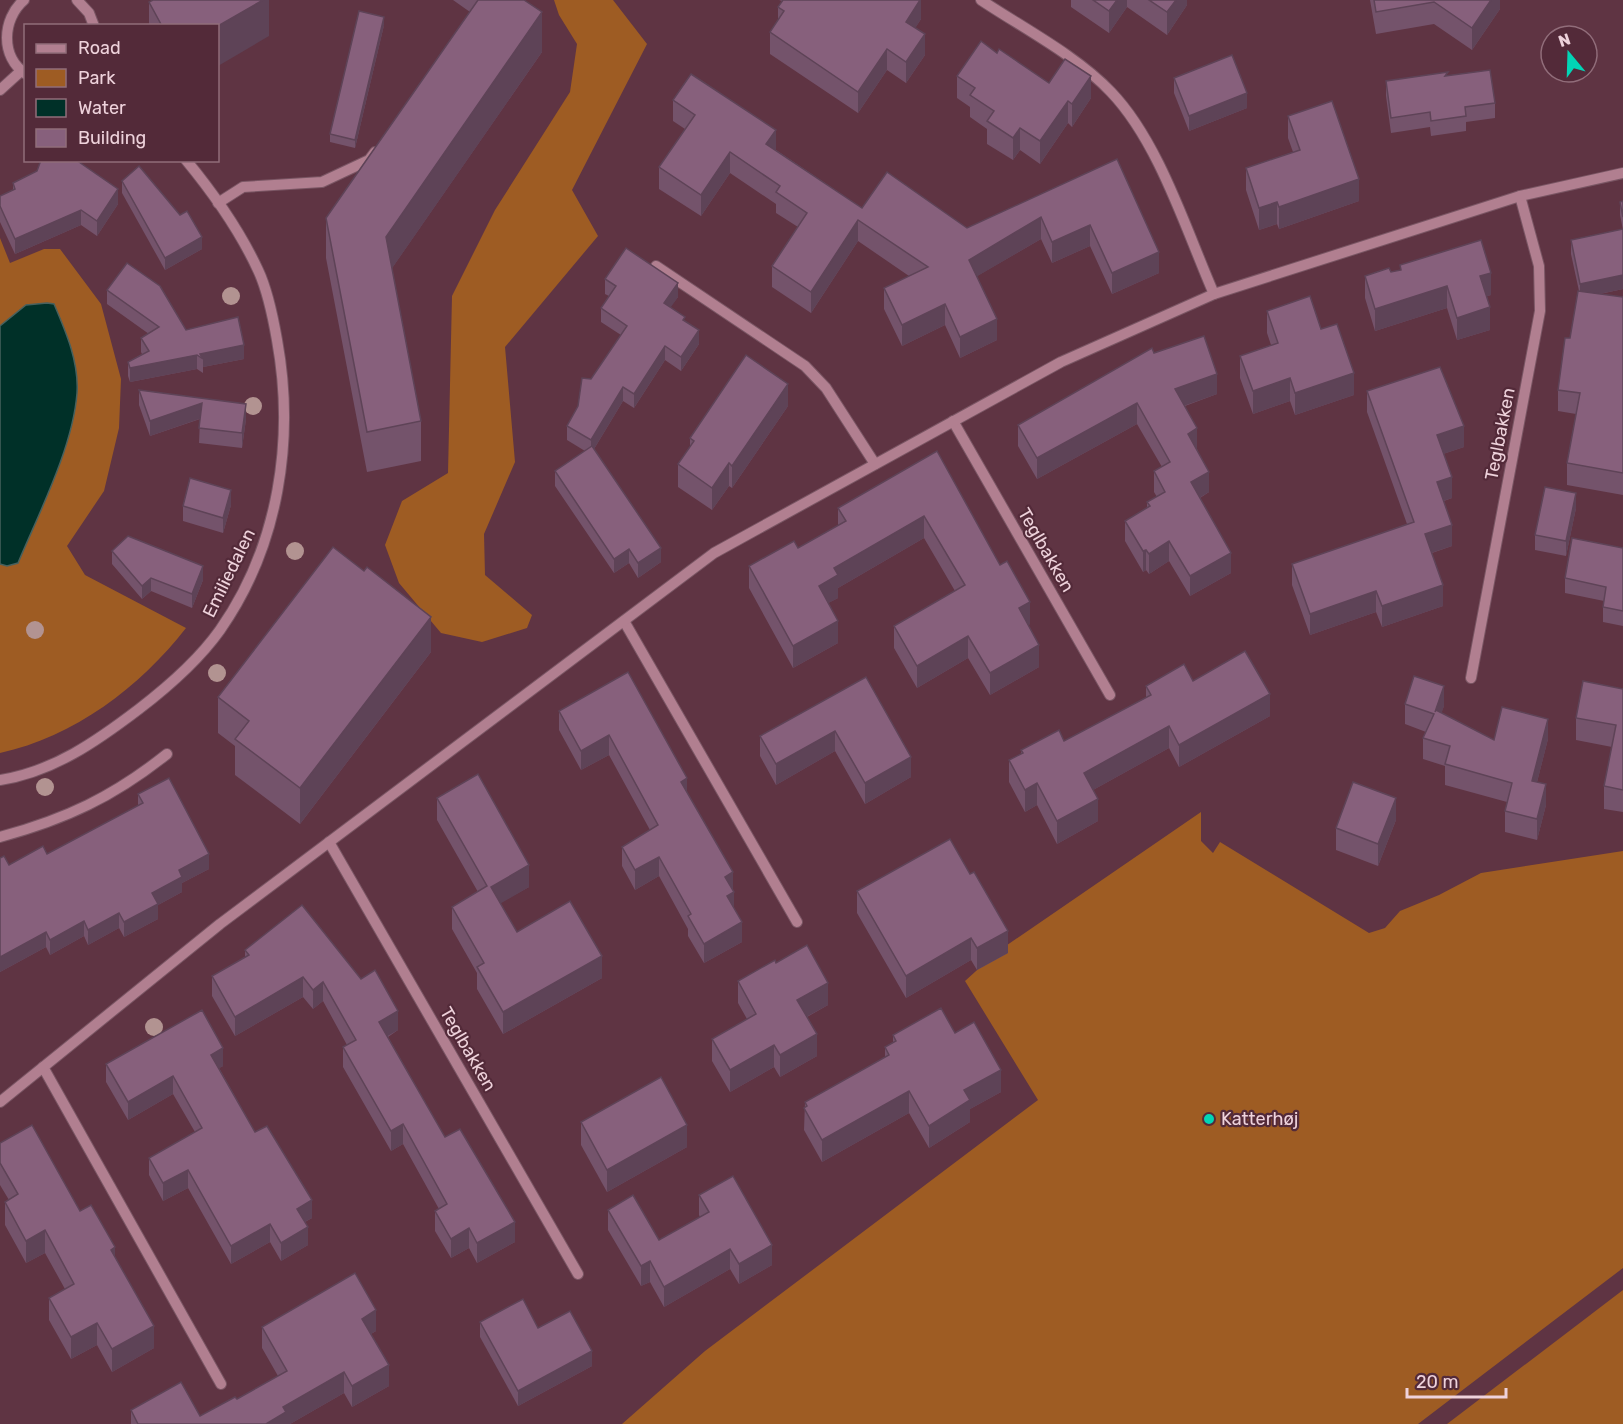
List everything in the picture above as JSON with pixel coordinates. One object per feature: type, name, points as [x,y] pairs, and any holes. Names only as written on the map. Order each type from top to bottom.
[{"type":"street","points":[[981,0],[1081,66],[1110,91],[1137,122],[1214,294]]},
{"type":"street","points":[[80,1],[93,24]]},
{"type":"street","points":[[0,90],[23,72],[12,60],[6,40],[9,19],[17,2]]},
{"type":"street","points":[[218,203],[243,187],[322,182],[369,160],[382,142]]},
{"type":"street","name":"Emiliedalen","points":[[0,780],[29,775],[102,738],[165,689],[192,664],[220,629],[238,599],[272,522],[285,420],[283,372],[274,320],[259,272],[218,203],[187,162]]},
{"type":"street","points":[[0,1102],[220,924],[714,553],[1061,362],[1214,294],[1520,196],[1623,173]]},
{"type":"street","name":"Teglbakken","points":[[1471,678],[1540,311],[1539,266],[1520,196]]},
{"type":"street","points":[[656,266],[805,366],[826,388],[875,464]]},
{"type":"street","name":"Teglbakken","points":[[953,421],[1110,695]]},
{"type":"street","points":[[624,621],[798,922]]},
{"type":"street","points":[[0,837],[48,824],[96,803],[167,754]]},
{"type":"street","name":"Teglbakken","points":[[329,842],[578,1274]]},
{"type":"street","points":[[43,1067],[221,1384]]},
{"type":"green space","points":[[554,0],[613,0],[647,44],[572,190],[598,236],[505,347],[515,462],[484,534],[485,575],[532,615],[527,628],[482,642],[441,633],[399,583],[385,545],[402,501],[448,473],[452,296],[495,210],[570,92],[577,44],[559,15]]},
{"type":"green space","points":[[0,238],[10,263],[44,249],[60,249],[101,304],[121,379],[119,428],[104,491],[67,546],[85,575],[186,628],[148,670],[104,707],[54,735],[0,753]]},
{"type":"green space","points":[[1201,812],[1201,841],[1213,853],[1220,842],[1369,933],[1385,928],[1400,911],[1439,895],[1481,873],[1623,851],[1623,1268],[1418,1424],[622,1424],[705,1351],[1038,1100],[965,981],[997,952]]},
{"type":"green space","points":[[1623,1290],[1623,1424],[1447,1424]]},
{"type":"water","points":[[54,304],[74,359],[77,393],[74,414],[54,480],[18,563],[7,566],[0,564],[0,326],[26,305]]},
{"type":"building","points":[[153,0],[263,0],[219,25],[161,24],[149,2]]},
{"type":"building","points":[[478,0],[524,0],[542,12],[386,237],[421,421],[367,432],[326,218]]},
{"type":"building","points":[[783,0],[920,0],[906,22],[925,34],[906,62],[887,49],[858,92],[770,32],[784,11],[778,7]]},
{"type":"building","points":[[1093,0],[1117,0],[1109,11]]},
{"type":"building","points":[[1149,0],[1176,0],[1167,12]]},
{"type":"building","points":[[1374,0],[1491,0],[1472,28],[1434,2],[1376,12]]},
{"type":"building","points":[[359,11],[384,17],[355,140],[330,134]]},
{"type":"building","points":[[981,41],[997,53],[999,49],[1049,83],[1065,59],[1091,76],[1072,104],[1068,101],[1040,141],[1020,128],[1013,138],[987,121],[994,111],[970,95],[975,88],[957,76]]},
{"type":"building","points":[[1232,55],[1247,93],[1189,116],[1174,78]]},
{"type":"building","points":[[1490,70],[1495,103],[1465,107],[1466,116],[1431,121],[1430,112],[1391,118],[1386,81],[1448,72],[1445,76]]},
{"type":"building","points":[[691,74],[776,130],[766,144],[862,208],[887,172],[967,228],[1117,159],[1159,252],[1112,273],[1090,225],[1052,242],[1041,217],[969,260],[997,319],[960,337],[945,304],[902,325],[884,288],[928,267],[858,220],[811,292],[772,266],[807,213],[776,192],[780,186],[730,152],[701,195],[659,167],[695,115],[673,100]]},
{"type":"building","points":[[1332,101],[1359,179],[1279,207],[1277,202],[1259,208],[1246,168],[1300,150],[1288,116]]},
{"type":"building","points":[[40,162],[79,162],[118,189],[97,221],[81,210],[15,239],[0,206],[0,196],[15,189],[13,183],[37,171]]},
{"type":"building","points":[[139,166],[180,215],[187,211],[202,237],[165,258],[122,181]]},
{"type":"building","points":[[1623,201],[1623,217],[1620,202]]},
{"type":"building","points":[[1623,229],[1623,275],[1580,284],[1571,240]]},
{"type":"building","points":[[1481,240],[1491,273],[1480,276],[1490,307],[1457,318],[1447,286],[1375,309],[1365,276],[1389,268],[1391,272],[1401,270],[1400,265]]},
{"type":"building","points":[[626,248],[678,283],[664,303],[685,317],[683,320],[699,330],[681,357],[665,346],[634,394],[623,387],[591,440],[567,426],[578,406],[582,378],[591,379],[627,326],[601,308],[616,286],[605,279]]},
{"type":"building","points":[[127,263],[160,286],[186,330],[238,317],[244,345],[200,354],[203,359],[197,355],[130,368],[128,362],[149,351],[141,338],[159,327],[107,290]]},
{"type":"building","points":[[1578,291],[1623,297],[1623,473],[1567,463],[1580,393],[1558,390],[1565,338],[1570,338]]},
{"type":"building","points":[[1310,296],[1321,329],[1337,324],[1354,373],[1295,393],[1290,378],[1253,391],[1240,356],[1278,343],[1267,311]]},
{"type":"building","points":[[1204,336],[1217,374],[1175,389],[1197,428],[1188,434],[1209,472],[1191,482],[1231,553],[1190,576],[1169,541],[1149,554],[1146,550],[1143,551],[1125,521],[1150,506],[1147,502],[1165,492],[1154,471],[1170,462],[1137,403],[1037,458],[1018,425],[1152,348],[1154,353]]},
{"type":"building","points":[[746,355],[788,384],[732,466],[729,463],[712,488],[678,464],[694,441],[690,438]]},
{"type":"building","points":[[1440,367],[1464,426],[1437,435],[1452,477],[1437,482],[1452,525],[1425,534],[1443,585],[1382,606],[1376,591],[1310,614],[1292,564],[1414,522],[1367,391]]},
{"type":"building","points":[[139,390],[246,404],[242,433],[199,428],[202,403],[150,421]]},
{"type":"building","points":[[592,446],[661,548],[638,563],[629,549],[614,559],[555,471]]},
{"type":"building","points":[[937,451],[1000,565],[1007,561],[1030,602],[1019,608],[1039,645],[990,673],[968,636],[917,666],[894,626],[965,585],[924,516],[834,568],[838,575],[819,586],[838,621],[793,646],[749,566],[794,541],[798,548],[846,521],[838,508]]},
{"type":"building","points":[[190,478],[231,490],[223,518],[183,506]]},
{"type":"building","points":[[1545,487],[1576,493],[1566,541],[1535,535]]},
{"type":"building","points":[[128,536],[203,566],[192,594],[151,578],[142,586],[112,551]]},
{"type":"building","points":[[1572,538],[1623,548],[1623,611],[1603,607],[1606,587],[1565,578]]},
{"type":"building","points":[[333,547],[364,571],[367,567],[431,617],[300,788],[235,739],[249,721],[218,697]]},
{"type":"building","points":[[1245,651],[1270,694],[1179,745],[1169,726],[1084,773],[1098,799],[1057,821],[1037,783],[1025,790],[1009,760],[1023,753],[1021,750],[1059,730],[1064,741],[1151,695],[1146,686],[1184,664],[1193,681]]},
{"type":"building","points":[[628,672],[687,778],[681,782],[733,872],[725,877],[734,892],[727,896],[742,922],[704,944],[688,916],[691,914],[659,857],[635,870],[622,847],[658,825],[609,735],[581,751],[559,711]]},
{"type":"building","points":[[1414,676],[1444,686],[1435,712],[1436,710],[1494,740],[1502,707],[1548,719],[1532,781],[1546,784],[1537,819],[1505,811],[1512,783],[1445,764],[1450,746],[1423,738],[1434,714],[1405,704]]},
{"type":"building","points":[[866,677],[911,757],[865,783],[835,731],[776,764],[760,736]]},
{"type":"building","points":[[1583,681],[1623,689],[1623,790],[1604,786],[1616,725],[1576,718]]},
{"type":"building","points":[[478,774],[529,865],[491,887],[517,932],[570,901],[602,956],[503,1012],[477,967],[484,963],[452,907],[487,886],[437,798]]},
{"type":"building","points":[[169,778],[209,854],[179,870],[182,877],[152,893],[158,904],[124,922],[119,913],[88,930],[84,921],[50,940],[46,932],[0,957],[0,858],[4,856],[9,865],[43,846],[47,854],[143,803],[138,794]]},
{"type":"building","points":[[1353,782],[1396,798],[1378,844],[1336,828]]},
{"type":"building","points":[[950,839],[970,874],[974,872],[1008,931],[977,948],[971,938],[906,976],[857,891]]},
{"type":"building","points":[[302,905],[361,979],[375,970],[398,1011],[379,1022],[445,1137],[460,1129],[515,1222],[477,1243],[469,1228],[451,1239],[435,1211],[447,1204],[403,1124],[391,1131],[343,1047],[356,1040],[323,982],[313,990],[303,977],[235,1017],[212,976],[249,955],[245,950]]},
{"type":"building","points":[[807,945],[828,983],[797,1000],[817,1034],[780,1055],[774,1045],[730,1070],[712,1039],[756,1014],[738,981]]},
{"type":"building","points":[[941,1008],[955,1033],[974,1022],[1001,1070],[964,1090],[970,1100],[929,1126],[909,1091],[822,1140],[804,1108],[807,1106],[805,1102],[889,1055],[885,1047],[896,1041],[893,1035]]},
{"type":"building","points":[[202,1010],[223,1048],[211,1055],[255,1132],[267,1126],[312,1200],[297,1209],[308,1227],[281,1243],[270,1224],[231,1246],[188,1170],[163,1183],[149,1158],[202,1128],[173,1076],[128,1102],[106,1064]]},
{"type":"building","points":[[661,1077],[687,1125],[607,1170],[581,1122]]},
{"type":"building","points":[[32,1125],[80,1211],[91,1205],[115,1247],[111,1250],[154,1326],[112,1349],[97,1323],[71,1337],[49,1298],[74,1284],[45,1230],[26,1241],[5,1202],[18,1194],[0,1163],[0,1143]]},
{"type":"building","points":[[733,1176],[772,1245],[739,1264],[730,1249],[664,1287],[650,1261],[641,1266],[608,1210],[633,1195],[659,1240],[709,1212],[699,1195]]},
{"type":"building","points":[[355,1273],[376,1310],[362,1319],[389,1365],[352,1386],[344,1372],[283,1407],[286,1412],[266,1424],[138,1424],[131,1410],[181,1382],[200,1416],[235,1397],[237,1399],[287,1371],[262,1327]]},
{"type":"building","points":[[523,1299],[538,1328],[570,1311],[592,1351],[518,1391],[480,1322]]},
{"type":"place","name":"Katterhøj","points":[[1209,1119]]}]
